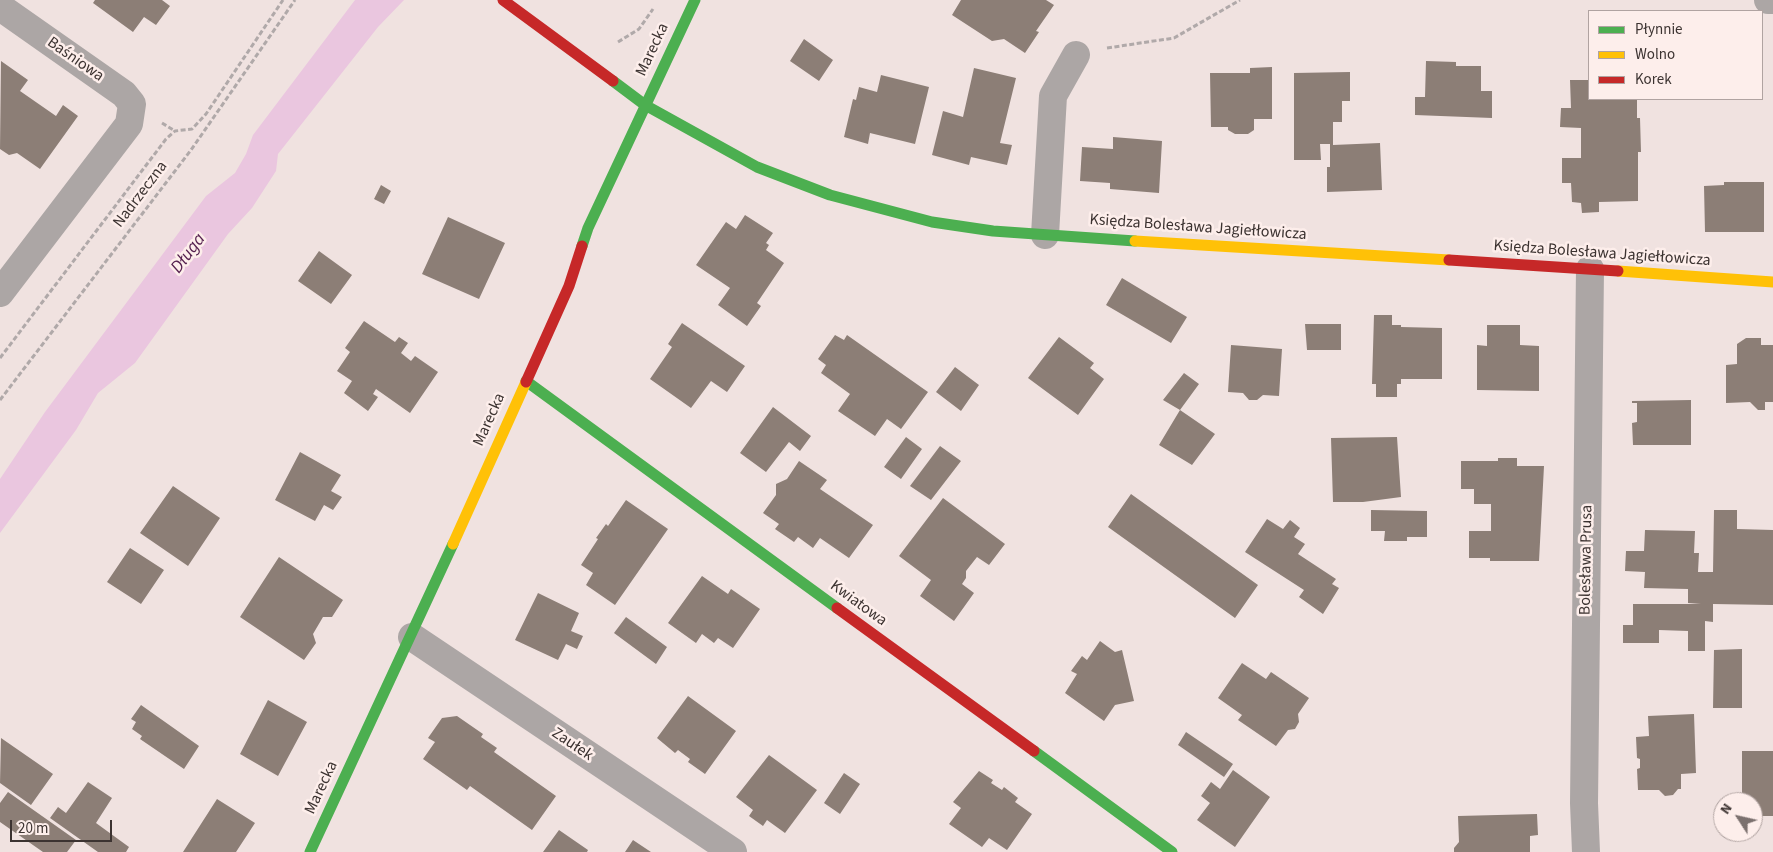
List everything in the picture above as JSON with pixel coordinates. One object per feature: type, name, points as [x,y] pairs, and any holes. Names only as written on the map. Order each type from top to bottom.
[{"type":"street","name":"Księdza Bolesława Jagiełłowicza","points":[[503,0],[645,105],[756,167],[830,195],[932,222],[993,231],[1045,235],[1590,268],[1773,282]]},
{"type":"street","name":"Marecka","points":[[317,849],[569,286],[588,228],[695,0]]},
{"type":"street","points":[[1768,0],[1773,0]]},
{"type":"street","name":"Baśniowa","points":[[0,7],[124,94],[132,104],[129,124],[0,293]]},
{"type":"street","points":[[1045,235],[1053,96],[1076,55]]},
{"type":"street","name":"Bolesława Prusa","points":[[1586,852],[1584,803],[1590,268]]},
{"type":"street","name":"Kwiatowa","points":[[526,381],[1172,852]]},
{"type":"street","name":"Zaułek","points":[[412,637],[733,852]]},
{"type":"path","points":[[0,358],[166,139],[175,131],[192,129],[206,114],[283,0]]},
{"type":"path","name":"Nadrzeczna","points":[[0,400],[191,150],[295,0]]},
{"type":"path","points":[[1076,55],[1109,47],[1174,38],[1240,0]]},
{"type":"path","points":[[618,42],[640,29],[655,7]]},
{"type":"water","name":"Długa","points":[[355,0],[404,0],[378,27],[278,154],[276,171],[252,208],[228,234],[135,363],[98,393],[76,430],[0,533],[0,479],[45,412],[206,196],[235,173],[246,154],[253,135]]},
{"type":"building","points":[[95,0],[162,0],[170,6],[156,25],[144,17],[133,32],[93,3]]},
{"type":"building","points":[[961,0],[1046,0],[1054,5],[1036,31],[1039,32],[1025,53],[1004,39],[992,41],[952,15]]},
{"type":"building","points":[[804,39],[833,60],[819,81],[790,61]]},
{"type":"building","points":[[1,61],[28,80],[20,91],[56,116],[63,105],[78,116],[40,169],[17,153],[9,155],[0,149]]},
{"type":"building","points":[[1426,61],[1456,62],[1456,66],[1481,66],[1481,91],[1492,91],[1492,118],[1415,115],[1415,97],[1425,97]]},
{"type":"building","points":[[1272,67],[1272,119],[1254,119],[1254,130],[1248,134],[1235,134],[1228,130],[1228,127],[1211,127],[1210,73],[1250,73],[1250,68]]},
{"type":"building","points":[[974,68],[1016,78],[1000,143],[1012,145],[1007,165],[971,157],[969,165],[932,155],[943,111],[963,117]]},
{"type":"building","points":[[1350,72],[1350,101],[1342,101],[1342,122],[1333,122],[1333,145],[1380,143],[1382,190],[1327,192],[1327,167],[1330,167],[1330,144],[1320,144],[1321,160],[1294,160],[1294,73]]},
{"type":"building","points":[[881,75],[929,87],[915,144],[870,133],[868,144],[844,137],[853,99],[856,100],[859,87],[877,92]]},
{"type":"building","points":[[1570,80],[1588,80],[1588,100],[1637,100],[1637,118],[1640,118],[1641,152],[1638,152],[1638,201],[1599,202],[1599,212],[1582,213],[1581,203],[1572,202],[1571,183],[1562,183],[1562,158],[1581,158],[1581,128],[1560,127],[1561,108],[1571,108]]},
{"type":"building","points":[[1113,137],[1162,141],[1159,193],[1110,189],[1110,183],[1080,181],[1082,147],[1113,149]]},
{"type":"building","points":[[1724,182],[1764,182],[1764,232],[1705,232],[1704,186],[1724,185]]},
{"type":"building","points":[[381,185],[391,191],[384,204],[374,199]]},
{"type":"building","points":[[745,215],[773,233],[766,243],[769,245],[766,250],[784,263],[757,303],[761,306],[747,326],[718,305],[730,288],[696,265],[726,222],[736,229]]},
{"type":"building","points":[[448,217],[505,243],[479,299],[422,274]]},
{"type":"building","points":[[319,251],[352,275],[331,304],[298,281]]},
{"type":"building","points":[[1122,278],[1187,317],[1171,343],[1106,305]]},
{"type":"building","points":[[1374,315],[1392,315],[1392,325],[1401,325],[1401,327],[1442,328],[1442,379],[1401,379],[1401,384],[1397,384],[1397,397],[1376,397],[1376,384],[1372,384]]},
{"type":"building","points":[[364,321],[395,342],[399,337],[408,343],[401,353],[411,361],[415,356],[438,372],[410,413],[376,389],[373,394],[378,397],[368,411],[344,393],[352,381],[337,371],[350,352],[345,348]]},
{"type":"building","points":[[682,323],[745,366],[727,392],[711,381],[691,408],[650,379],[672,347],[668,344]]},
{"type":"building","points":[[1305,324],[1341,324],[1341,350],[1307,350]]},
{"type":"building","points":[[1487,325],[1520,325],[1520,345],[1539,346],[1539,391],[1477,390],[1477,345],[1487,346]]},
{"type":"building","points":[[835,335],[844,340],[847,335],[928,392],[901,429],[887,419],[875,436],[838,411],[850,394],[821,373],[826,365],[818,359]]},
{"type":"building","points":[[1059,337],[1094,363],[1090,368],[1104,379],[1078,415],[1028,378]]},
{"type":"building","points":[[1746,338],[1761,338],[1761,345],[1773,345],[1773,402],[1765,402],[1765,410],[1758,410],[1750,402],[1726,403],[1726,365],[1737,364],[1737,344]]},
{"type":"building","points":[[1231,345],[1282,349],[1279,396],[1263,395],[1257,400],[1249,400],[1243,393],[1228,392]]},
{"type":"building","points":[[955,367],[979,385],[961,411],[936,392]]},
{"type":"building","points":[[1184,373],[1199,384],[1180,410],[1163,400]]},
{"type":"building","points":[[1691,400],[1691,445],[1633,445],[1632,423],[1637,422],[1637,403],[1632,403],[1632,401]]},
{"type":"building","points":[[773,407],[811,436],[800,451],[789,442],[766,472],[740,453]]},
{"type":"building","points":[[1180,410],[1215,434],[1192,465],[1159,445]]},
{"type":"building","points":[[906,437],[922,449],[901,479],[884,467]]},
{"type":"building","points":[[1397,437],[1401,497],[1363,502],[1333,502],[1331,438]]},
{"type":"building","points":[[940,446],[961,461],[931,500],[910,486]]},
{"type":"building","points":[[300,452],[341,475],[331,491],[342,497],[333,510],[324,505],[315,521],[275,500]]},
{"type":"building","points":[[1498,458],[1517,458],[1517,466],[1544,466],[1539,561],[1490,561],[1490,558],[1469,558],[1469,531],[1491,531],[1491,504],[1474,504],[1474,489],[1461,489],[1461,461],[1498,461]]},
{"type":"building","points":[[799,461],[827,480],[820,489],[873,525],[849,558],[820,538],[813,548],[798,537],[794,542],[775,529],[779,524],[763,513],[776,495],[776,484],[787,479]]},
{"type":"building","points":[[173,486],[220,518],[188,566],[140,533]]},
{"type":"building","points":[[1131,494],[1258,585],[1235,618],[1108,527]]},
{"type":"building","points":[[943,498],[1005,544],[989,565],[977,557],[966,571],[966,578],[962,584],[974,593],[954,621],[920,596],[931,580],[899,556]]},
{"type":"building","points":[[626,500],[668,529],[615,605],[586,585],[593,573],[581,565],[598,539],[596,538],[606,524],[608,526]]},
{"type":"building","points":[[1371,510],[1427,511],[1427,537],[1407,537],[1407,541],[1384,541],[1385,531],[1371,531]]},
{"type":"building","points":[[1714,510],[1737,510],[1737,529],[1773,530],[1773,605],[1713,604],[1713,622],[1705,621],[1705,651],[1688,651],[1688,631],[1659,630],[1659,643],[1623,643],[1623,625],[1633,625],[1633,604],[1701,604],[1688,603],[1688,589],[1644,588],[1645,572],[1625,571],[1626,551],[1644,551],[1645,530],[1695,531],[1694,553],[1699,553],[1698,572],[1713,572]]},
{"type":"building","points":[[1267,519],[1283,529],[1290,520],[1300,528],[1294,537],[1305,544],[1298,554],[1336,579],[1332,584],[1339,588],[1323,614],[1299,597],[1304,590],[1245,552]]},
{"type":"building","points":[[130,548],[164,570],[141,604],[107,582]]},
{"type":"building","points":[[279,557],[343,600],[332,617],[323,617],[313,634],[316,643],[304,660],[240,617]]},
{"type":"building","points":[[702,576],[728,594],[731,589],[760,609],[733,648],[718,638],[714,643],[702,634],[696,643],[668,623]]},
{"type":"building","points":[[538,593],[579,613],[571,631],[583,636],[577,649],[566,644],[558,660],[515,640]]},
{"type":"building","points":[[626,617],[667,647],[656,664],[614,633]]},
{"type":"building","points":[[1100,641],[1115,652],[1122,650],[1134,701],[1115,705],[1104,721],[1065,693],[1077,674],[1071,671],[1082,656],[1087,660]]},
{"type":"building","points":[[1742,649],[1742,708],[1713,708],[1714,650]]},
{"type":"building","points":[[1242,663],[1266,679],[1271,672],[1309,698],[1298,714],[1299,722],[1295,729],[1288,730],[1276,746],[1238,720],[1242,715],[1218,698]]},
{"type":"building","points":[[688,696],[736,731],[705,774],[688,762],[690,759],[678,750],[675,753],[657,738]]},
{"type":"building","points":[[268,700],[307,722],[278,776],[240,754]]},
{"type":"building","points":[[141,705],[199,746],[184,769],[140,739],[142,736],[132,729],[136,722],[131,719]]},
{"type":"building","points":[[1694,714],[1696,773],[1681,774],[1681,789],[1678,789],[1673,795],[1665,796],[1659,790],[1638,790],[1637,769],[1640,768],[1640,759],[1637,758],[1636,737],[1649,736],[1648,716]]},
{"type":"building","points":[[457,716],[483,734],[481,737],[497,748],[494,752],[556,796],[532,830],[470,786],[467,790],[423,759],[435,742],[428,738],[442,718]]},
{"type":"building","points":[[1186,732],[1233,764],[1224,777],[1178,745]]},
{"type":"building","points":[[1,738],[53,774],[31,805],[0,783]]},
{"type":"building","points":[[1742,751],[1773,751],[1773,816],[1763,816],[1763,792],[1742,792]]},
{"type":"building","points":[[769,755],[817,790],[785,833],[767,820],[763,826],[749,816],[753,810],[736,797]]},
{"type":"building","points":[[1233,770],[1270,797],[1235,847],[1197,820],[1210,803],[1201,796],[1211,782],[1220,789]]},
{"type":"building","points":[[979,771],[993,780],[991,783],[1002,790],[1004,787],[1018,798],[1015,802],[1032,814],[1007,850],[989,838],[982,847],[949,824],[961,808],[953,802]]},
{"type":"building","points":[[844,773],[860,784],[840,814],[824,803]]},
{"type":"building","points":[[88,782],[112,798],[96,823],[129,847],[126,852],[98,852],[50,818],[58,807],[66,813]]},
{"type":"building","points":[[8,792],[76,840],[67,852],[43,852],[0,822],[0,803]]},
{"type":"building","points":[[217,799],[255,823],[236,852],[183,852]]},
{"type":"building","points":[[1537,814],[1538,835],[1530,836],[1530,852],[1454,852],[1454,848],[1459,842],[1458,816]]},
{"type":"building","points":[[559,830],[588,850],[587,852],[543,852]]},
{"type":"building","points":[[633,840],[651,852],[625,852]]},
{"type":"traffic: fast","points":[[582,246],[588,228],[695,0]]},
{"type":"traffic: fast","points":[[613,81],[645,105],[757,167],[830,195],[932,222],[993,231],[1135,241]]},
{"type":"traffic: fast","points":[[526,381],[837,608]]},
{"type":"traffic: fast","points":[[310,852],[453,544]]},
{"type":"traffic: fast","points":[[1034,751],[1172,852]]},
{"type":"traffic: slow","points":[[1135,241],[1449,260]]},
{"type":"traffic: slow","points":[[1618,271],[1773,282]]},
{"type":"traffic: slow","points":[[453,544],[526,382]]},
{"type":"traffic: jam","points":[[503,0],[613,81]]},
{"type":"traffic: jam","points":[[526,382],[569,286],[582,246]]},
{"type":"traffic: jam","points":[[1449,260],[1618,271]]},
{"type":"traffic: jam","points":[[837,608],[1034,751]]}]
